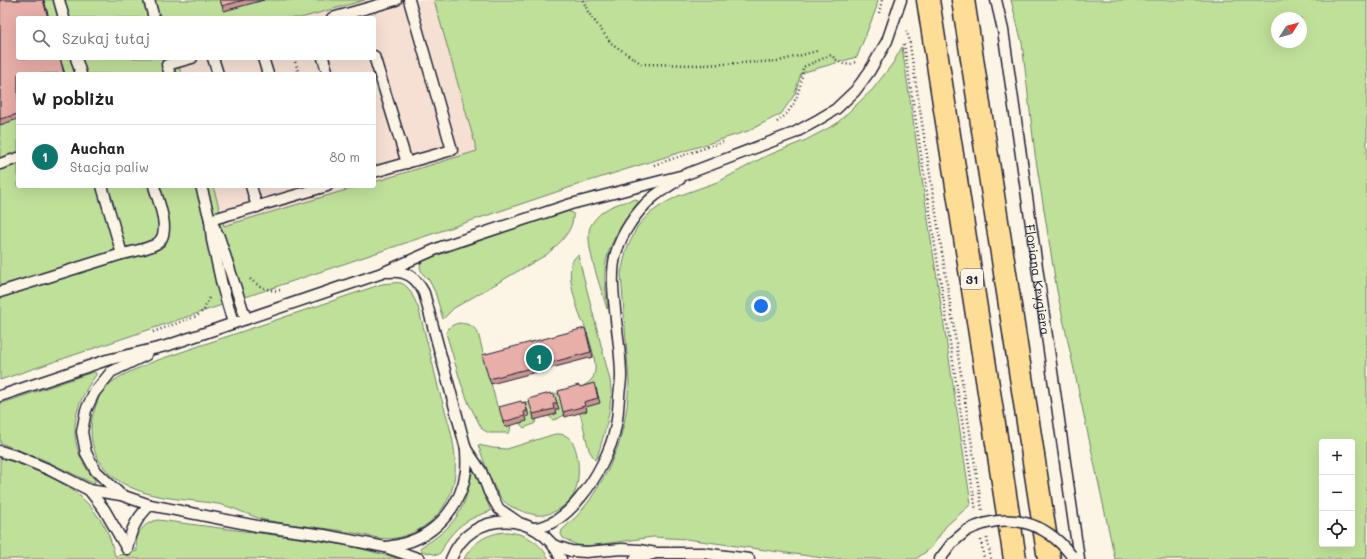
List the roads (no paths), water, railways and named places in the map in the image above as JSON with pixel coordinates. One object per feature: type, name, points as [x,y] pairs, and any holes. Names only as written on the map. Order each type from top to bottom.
[{"type":"main road","name":"31","points":[[928,0],[1015,559]]},
{"type":"main road","points":[[963,0],[1049,559]]},
{"type":"lane","points":[[59,0],[63,16]]},
{"type":"lane","points":[[149,0],[153,16]]},
{"type":"lane","points":[[346,16],[361,14],[396,0]]},
{"type":"lane","points":[[376,171],[452,150],[409,0]]},
{"type":"lane","points":[[0,396],[107,360],[166,346],[382,273],[441,247],[571,204],[684,175],[794,133],[816,122],[836,109],[855,91],[869,72],[887,41],[901,0]]},
{"type":"lane","name":"Floriana Krygiera","points":[[996,0],[1003,30],[1079,559]]},
{"type":"lane","points":[[77,60],[80,72]]},
{"type":"lane","points":[[167,66],[186,60]]},
{"type":"lane","points":[[214,60],[217,72]]},
{"type":"lane","points":[[264,60],[267,72]]},
{"type":"lane","points":[[324,60],[327,72]]},
{"type":"lane","points":[[375,60],[407,163]]},
{"type":"lane","points":[[0,164],[16,159]]},
{"type":"lane","points":[[533,528],[542,528],[550,525],[574,505],[584,494],[598,471],[610,445],[616,426],[621,378],[613,286],[613,265],[616,253],[627,229],[648,202],[684,175]]},
{"type":"lane","points":[[103,188],[122,254]]},
{"type":"lane","points":[[0,292],[156,244],[164,235],[164,224],[155,188]]},
{"type":"lane","points":[[202,188],[210,220],[212,240],[222,285],[233,323]]},
{"type":"lane","points":[[252,188],[257,206]]},
{"type":"lane","points":[[210,220],[257,206],[303,189]]},
{"type":"lane","points":[[210,220],[219,237],[246,319]]},
{"type":"lane","points":[[382,273],[401,272],[411,276],[420,284],[424,293],[466,449],[466,470],[462,490],[453,508],[440,524],[424,536],[405,543],[386,547]]},
{"type":"lane","points":[[121,495],[96,471],[86,453],[82,432],[86,410],[94,393],[111,372],[166,346]]},
{"type":"lane","points":[[466,449],[481,471],[489,492],[499,508],[519,523]]},
{"type":"lane","points":[[0,451],[19,457],[44,468],[88,490],[121,495],[150,505],[257,526],[324,535],[386,547],[420,559]]},
{"type":"lane","points":[[88,490],[104,509],[127,549],[130,531],[141,514],[150,505]]},
{"type":"lane","points":[[940,558],[953,542],[966,532],[980,525],[999,520],[1012,520],[1024,522],[1042,529],[1053,536],[1063,545],[1073,559]]},
{"type":"lane","points":[[451,559],[455,549],[461,541],[476,529],[495,522],[505,521],[519,523],[533,528],[542,534],[553,545],[561,559]]},
{"type":"lane","points":[[553,545],[570,551],[586,552],[622,549],[639,550],[660,553],[681,559]]},
{"type":"lane","points":[[635,559],[660,553],[703,553],[749,559]]},
{"type":"place","name":"Auchan","points":[[539,358]]}]
